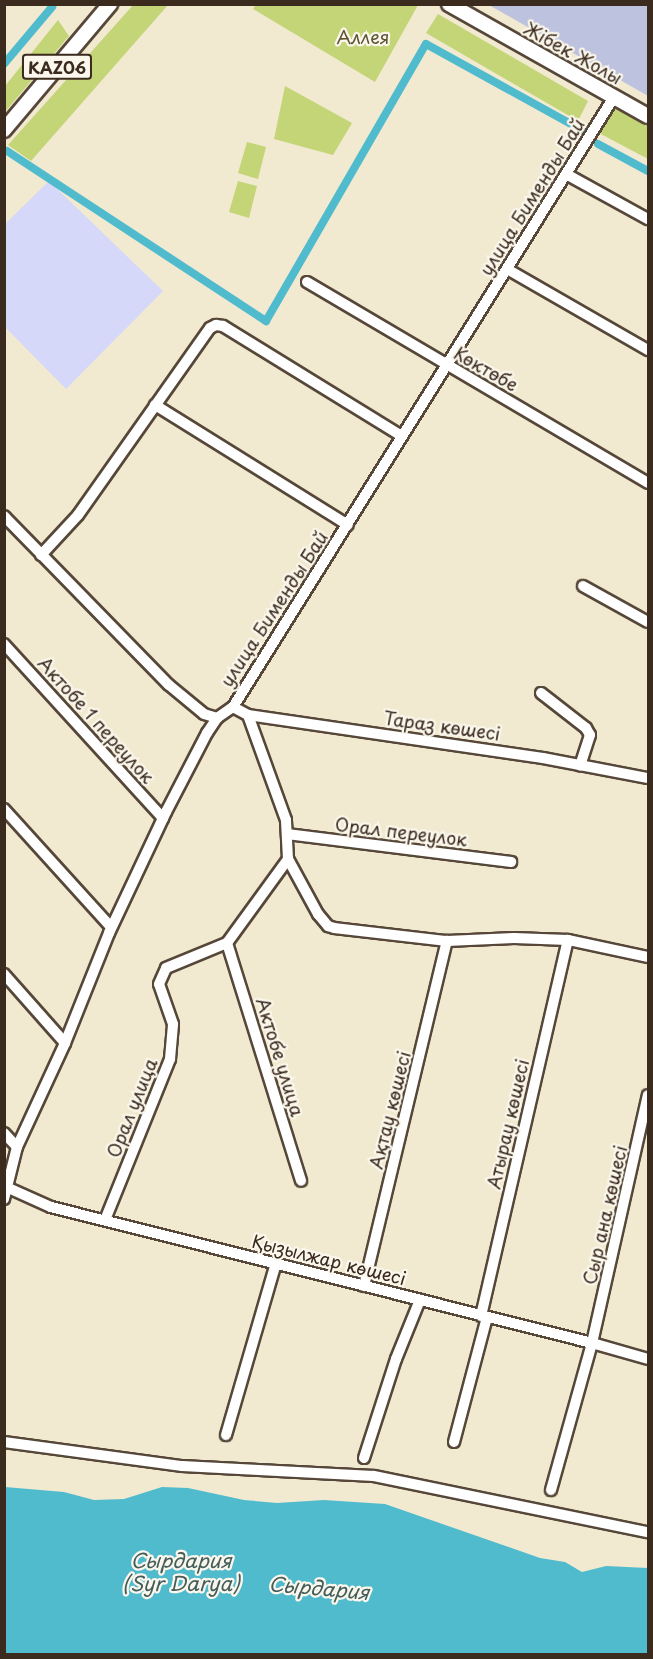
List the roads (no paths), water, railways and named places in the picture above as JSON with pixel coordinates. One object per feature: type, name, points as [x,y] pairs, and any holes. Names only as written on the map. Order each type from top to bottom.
[{"type":"main road","name":"KAZ06","points":[[4,130],[110,4]]},
{"type":"main road","name":"Жібек Жолы","points":[[449,4],[648,116]]},
{"type":"street","name":"улица Бименды Бай","points":[[6,1191],[17,1148],[65,1043],[111,927],[163,818],[217,718],[233,707],[614,97]]},
{"type":"street","points":[[566,174],[648,219]]},
{"type":"street","points":[[507,269],[648,350]]},
{"type":"street","name":"Көктөбе","points":[[307,282],[648,483]]},
{"type":"street","points":[[41,555],[78,515],[210,328],[223,326],[402,436]]},
{"type":"street","points":[[155,405],[348,525]]},
{"type":"street","points":[[4,516],[168,685],[204,714],[217,718]]},
{"type":"street","points":[[583,586],[648,622]]},
{"type":"street","name":"Актобе 1 переулок","points":[[4,644],[163,818]]},
{"type":"street","points":[[541,693],[586,728],[590,735],[580,765]]},
{"type":"street","name":"Тараз көшесі","points":[[233,707],[248,715],[580,765],[648,778]]},
{"type":"street","points":[[248,715],[286,820],[288,859],[318,914],[328,926],[447,941],[514,938],[568,940],[648,957]]},
{"type":"street","points":[[4,809],[111,927]]},
{"type":"street","name":"Орал переулок","points":[[287,834],[511,862]]},
{"type":"street","points":[[227,943],[288,859]]},
{"type":"street","name":"Атырау көшесі","points":[[454,1442],[568,940]]},
{"type":"street","name":"Ақтау көшесі","points":[[364,1286],[447,941]]},
{"type":"street","name":"Актобе улица","points":[[227,943],[302,1182]]},
{"type":"street","name":"Орал улица","points":[[105,1220],[171,1059],[173,1024],[159,984],[166,968],[227,943]]},
{"type":"street","points":[[4,974],[65,1043]]},
{"type":"street","name":"Сыр ана көшесі","points":[[552,1490],[592,1342],[648,1095]]},
{"type":"street","points":[[4,1133],[17,1148]]},
{"type":"street","name":"Қызылжар көшесі","points":[[6,1191],[51,1207],[484,1317],[592,1342],[648,1359]]},
{"type":"street","points":[[226,1436],[276,1263]]},
{"type":"street","points":[[364,1458],[396,1359],[420,1300]]},
{"type":"street","points":[[4,1442],[182,1466],[375,1476],[648,1532]]},
{"type":"water","name":"Сырдария (Syr Darya)","points":[[5,1487],[64,1492],[94,1500],[124,1499],[162,1487],[188,1488],[244,1500],[277,1503],[324,1500],[385,1504],[540,1558],[565,1562],[582,1572],[606,1566],[648,1568],[648,1654],[5,1654]]},
{"type":"waterway","points":[[4,64],[52,7]]},
{"type":"waterway","points":[[7,151],[266,321],[426,44],[582,130]]},
{"type":"waterway","points":[[598,144],[648,171]]},
{"type":"park label","name":"Аллея","points":[[363,37]]},
{"type":"water label","name":"Сырдария","points":[[319,1588]]}]
